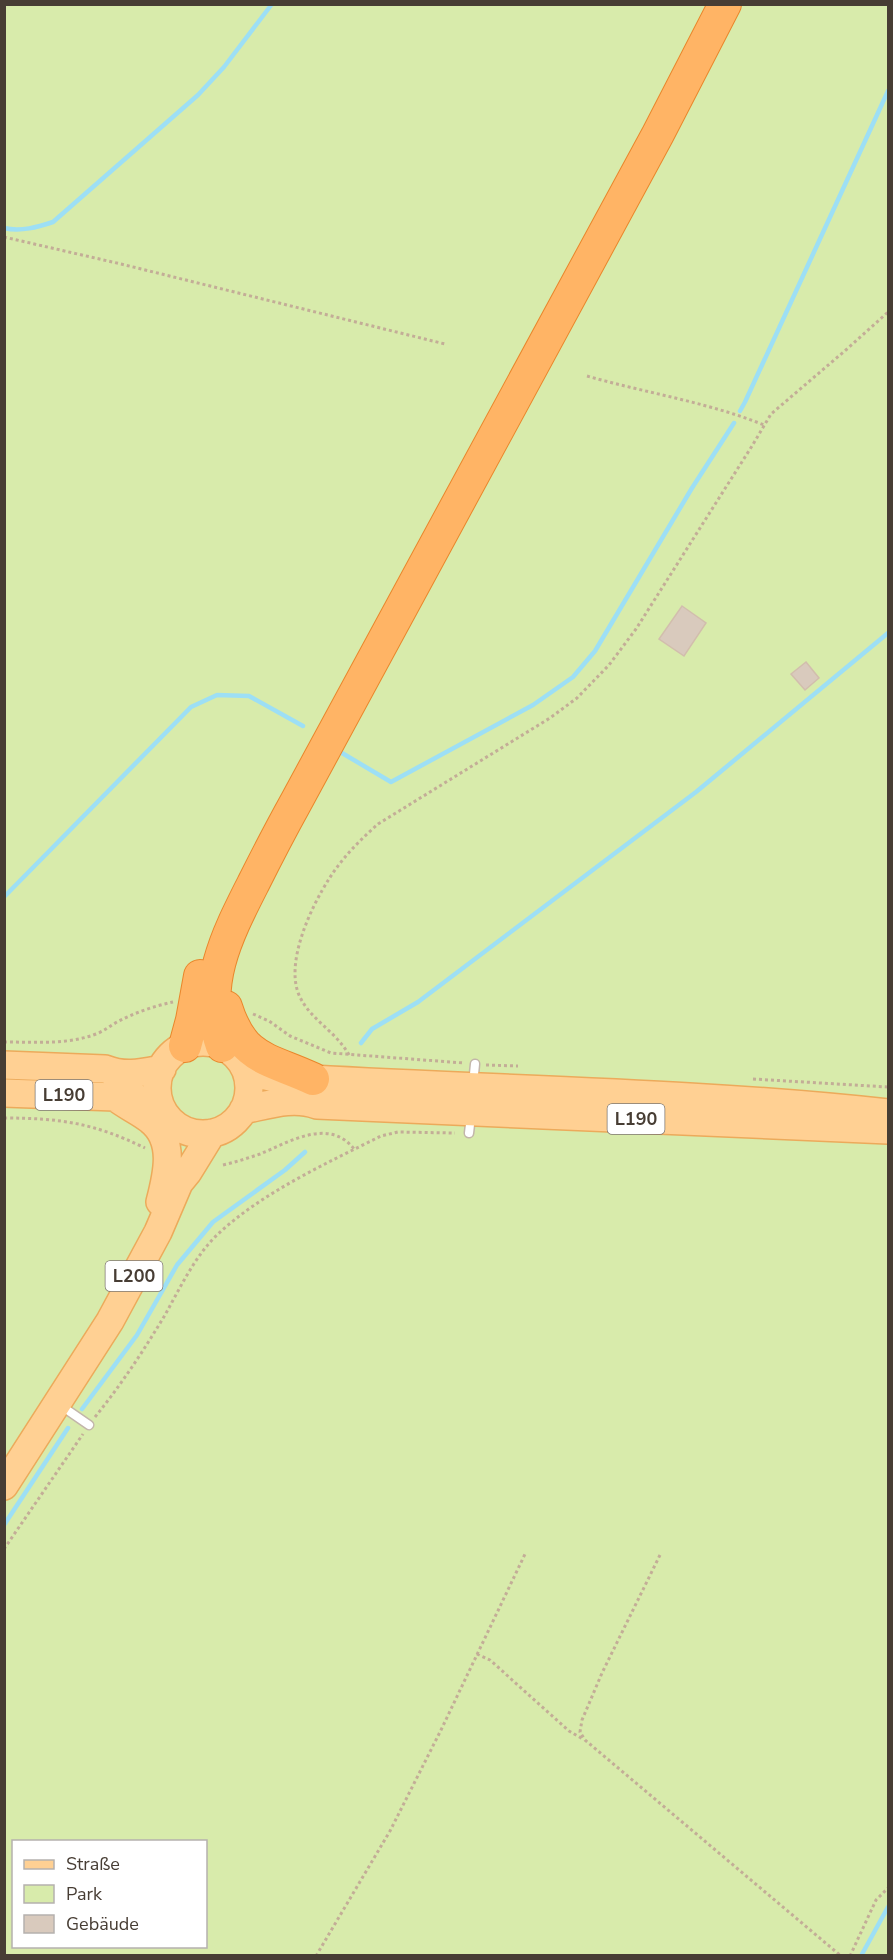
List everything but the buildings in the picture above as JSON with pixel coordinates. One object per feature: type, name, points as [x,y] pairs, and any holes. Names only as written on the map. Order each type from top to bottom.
[{"type":"highway","points":[[185,1046],[192,1020],[188,996],[210,938],[236,885],[632,144],[703,4]]},
{"type":"highway","points":[[222,1046],[214,1009],[218,963],[242,906],[725,4]]},
{"type":"highway","points":[[704,46],[731,4]]},
{"type":"highway","points":[[218,963],[224,1000],[233,1027],[242,1042],[252,1052],[315,1092]]},
{"type":"main road","points":[[105,1070],[153,1052],[162,1045],[170,1037],[188,996]]},
{"type":"main road","points":[[168,1115],[157,1086],[167,1059],[185,1046],[197,1042],[222,1046],[234,1054],[246,1071],[249,1089],[243,1110],[235,1121],[224,1129],[212,1133]]},
{"type":"main road","name":"L190","points":[[4,1065],[105,1070],[117,1074],[162,1069]]},
{"type":"main road","name":"L190","points":[[246,1071],[297,1082],[315,1092],[404,1109],[412,1101],[422,1097],[462,1098],[467,1096],[472,1099],[888,1130]]},
{"type":"main road","points":[[158,1232],[174,1219],[199,1173],[220,1148],[253,1124],[300,1112],[315,1092]]},
{"type":"main road","name":"L190","points":[[243,1110],[286,1101],[300,1101],[315,1092],[472,1099],[796,1105],[888,1113]]},
{"type":"main road","name":"L190","points":[[4,1093],[115,1097],[124,1094],[135,1095],[192,1133],[212,1133]]},
{"type":"main road","points":[[115,1097],[153,1122],[166,1145],[168,1166],[160,1204],[158,1232]]},
{"type":"main road","name":"L200","points":[[168,1115],[182,1145],[179,1183]]},
{"type":"main road","name":"L200","points":[[4,1486],[110,1321],[158,1232],[179,1183],[212,1133]]},
{"type":"lane","points":[[58,1403],[89,1425]]},
{"type":"path","points":[[4,237],[445,344]]},
{"type":"path","points":[[349,1055],[343,1043],[314,1018],[305,1006],[298,995],[296,983],[295,966],[300,941],[329,878],[357,843],[378,824],[550,718],[577,698],[609,665],[636,629],[771,414],[848,350],[888,312]]},
{"type":"path","points":[[586,376],[694,403],[764,425]]},
{"type":"path","points":[[4,1042],[61,1042],[79,1039],[98,1033],[118,1021],[153,1006],[188,996]]},
{"type":"path","points":[[249,1012],[314,1047],[331,1053],[349,1055],[472,1099]]},
{"type":"path","points":[[4,1118],[45,1118],[70,1121],[94,1127],[148,1149]]},
{"type":"path","points":[[4,1549],[146,1347],[198,1259],[216,1236],[258,1201],[354,1149],[349,1143],[333,1135],[310,1134],[291,1139],[260,1154],[224,1165]]},
{"type":"path","points":[[316,1956],[390,1831],[526,1552]]},
{"type":"path","points":[[585,1740],[579,1732],[582,1720],[602,1673],[660,1555]]},
{"type":"path","points":[[477,1654],[490,1660],[569,1731],[585,1740],[841,1956]]},
{"type":"path","points":[[850,1956],[876,1900],[888,1888]]},
{"type":"green space","points":[[5,5],[888,5],[888,1955],[5,1955]]},
{"type":"waterway","points":[[4,228],[23,229],[53,222],[198,95],[224,67],[272,4]]},
{"type":"waterway","points":[[740,411],[888,91]]},
{"type":"waterway","points":[[342,753],[391,782],[533,705],[573,677],[595,651],[692,488],[734,423]]},
{"type":"waterway","points":[[361,1043],[372,1029],[418,1002],[696,792],[888,633]]},
{"type":"waterway","points":[[4,897],[191,707],[217,695],[249,696],[303,726]]},
{"type":"waterway","points":[[82,1409],[137,1335],[177,1265],[213,1222],[285,1170],[305,1152]]},
{"type":"waterway","points":[[4,1525],[68,1428]]},
{"type":"waterway","points":[[861,1956],[888,1907]]}]
